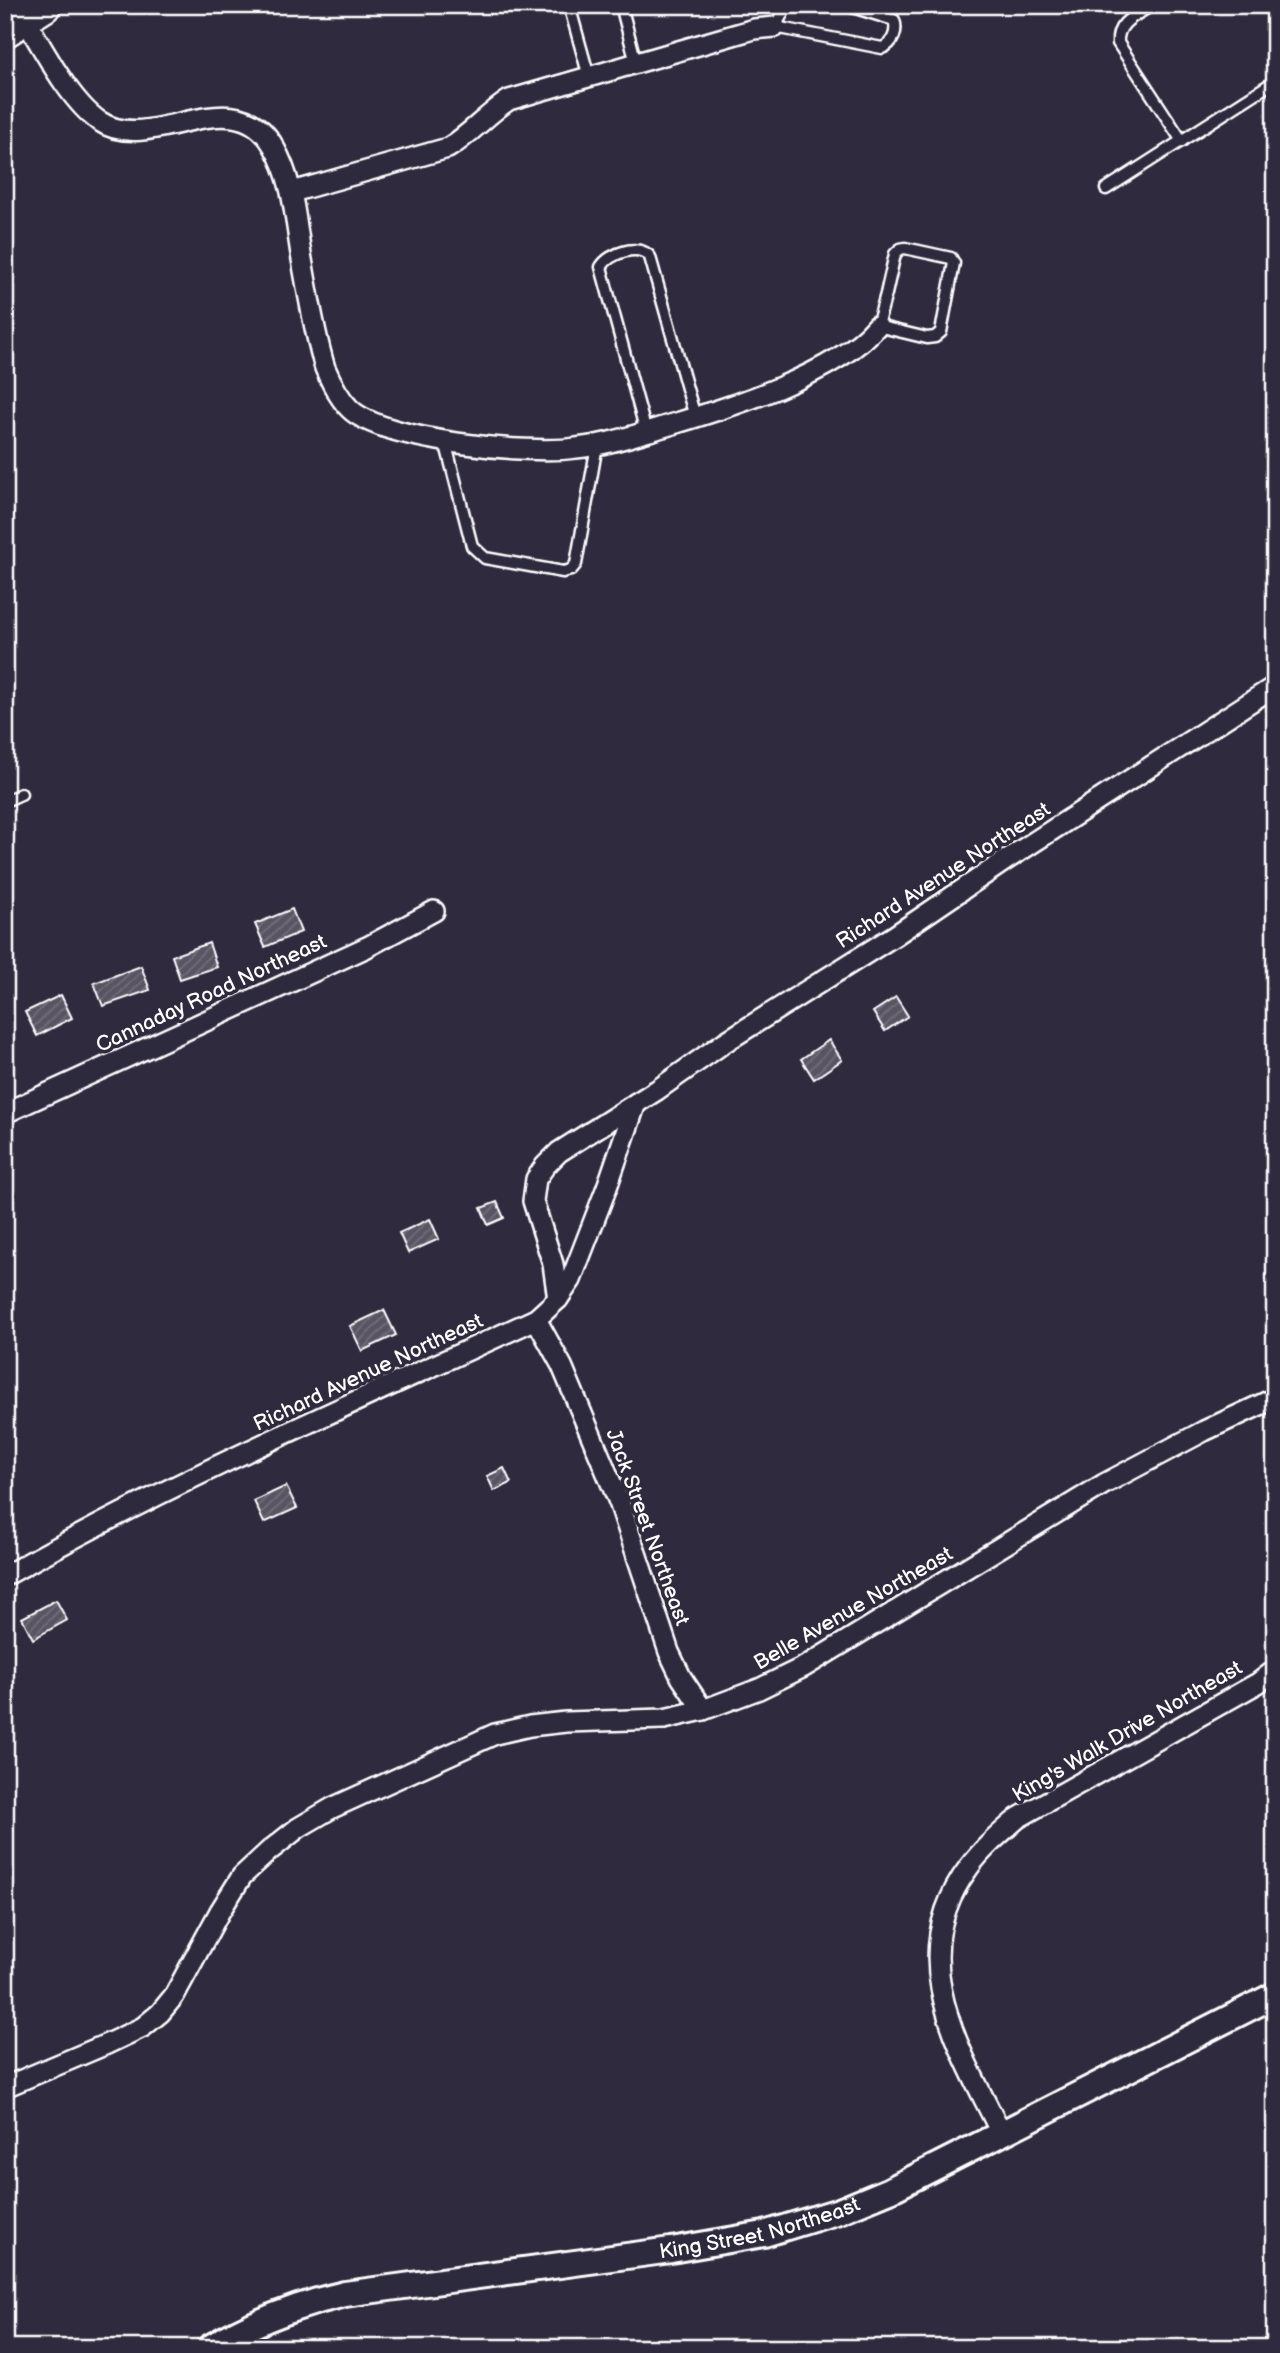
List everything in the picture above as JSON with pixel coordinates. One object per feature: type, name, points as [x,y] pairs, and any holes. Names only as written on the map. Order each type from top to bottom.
[{"type":"street","points":[[23,14],[73,95],[86,111],[100,122],[127,131],[152,129],[219,115],[236,117],[264,132],[274,145],[292,192],[322,358],[330,379],[351,410],[386,427],[500,449],[538,451],[597,445],[695,417],[765,393],[811,372],[854,347],[877,326]]},
{"type":"street","points":[[292,192],[448,148],[464,139],[496,108],[509,100],[754,29],[775,27]]},
{"type":"street","name":"Richard Avenue Northeast","points":[[558,1300],[549,1251],[533,1201],[536,1178],[559,1152],[1275,687]]},
{"type":"street","name":"Cannaday Road Northeast","points":[[5,1113],[367,947],[434,911]]},
{"type":"street","name":"Richard Avenue Northeast","points":[[5,1576],[100,1524],[537,1319],[558,1300],[570,1280],[607,1187],[636,1103]]},
{"type":"street","name":"Jack Street Northeast","points":[[537,1319],[562,1366],[619,1502],[669,1652],[702,1710]]},
{"type":"street","name":"Belle Avenue Northeast","points":[[5,2087],[119,2039],[143,2027],[160,2013],[174,1996],[220,1911],[243,1876],[298,1828],[332,1808],[495,1734],[566,1722],[664,1719],[702,1710],[759,1689],[804,1667],[1104,1484],[1204,1431],[1275,1398]]},
{"type":"street","name":"King's Walk Drive Northeast","points":[[1002,2135],[951,2031],[941,1995],[938,1960],[940,1929],[952,1896],[968,1868],[988,1845],[1018,1818],[1258,1683],[1275,1670]]},
{"type":"street","name":"King Street Northeast","points":[[209,2348],[273,2314],[308,2302],[345,2294],[671,2250],[789,2228],[890,2190],[1275,1995]]},
{"type":"lane","points":[[569,5],[589,77]]},
{"type":"lane","points":[[621,5],[636,63]]},
{"type":"lane","points":[[787,5],[775,27],[882,48],[888,46],[894,37],[894,20],[846,5]]},
{"type":"lane","points":[[1152,5],[1122,24],[1117,34],[1118,43],[1182,141]]},
{"type":"lane","points":[[1106,189],[1275,81]]},
{"type":"lane","points":[[646,432],[601,267],[611,257],[639,249],[650,257],[695,417]]},
{"type":"lane","points":[[900,249],[951,258],[955,269],[941,332],[935,337],[927,338],[877,326],[895,254],[900,249]]},
{"type":"lane","points":[[445,440],[472,546],[476,551],[485,558],[563,572],[571,570],[576,564],[597,445]]},
{"type":"lane","points":[[5,801],[21,794]]},
{"type":"building","points":[[292,909],[301,932],[265,947],[255,924]]},
{"type":"building","points":[[209,943],[217,967],[180,979],[172,956]]},
{"type":"building","points":[[141,966],[150,990],[103,1006],[94,983]]},
{"type":"building","points":[[61,995],[72,1018],[37,1036],[25,1012]]},
{"type":"building","points":[[896,997],[908,1016],[885,1031],[873,1012]]},
{"type":"building","points":[[829,1040],[842,1060],[814,1079],[801,1059]]},
{"type":"building","points":[[497,1202],[504,1218],[488,1225],[481,1208]]},
{"type":"building","points":[[430,1219],[439,1239],[408,1253],[399,1233]]},
{"type":"building","points":[[384,1310],[396,1335],[362,1351],[350,1326]]},
{"type":"building","points":[[504,1468],[511,1483],[494,1491],[487,1476]]},
{"type":"building","points":[[286,1486],[297,1508],[264,1523],[254,1501]]},
{"type":"building","points":[[56,1600],[67,1620],[33,1639],[22,1618]]}]
